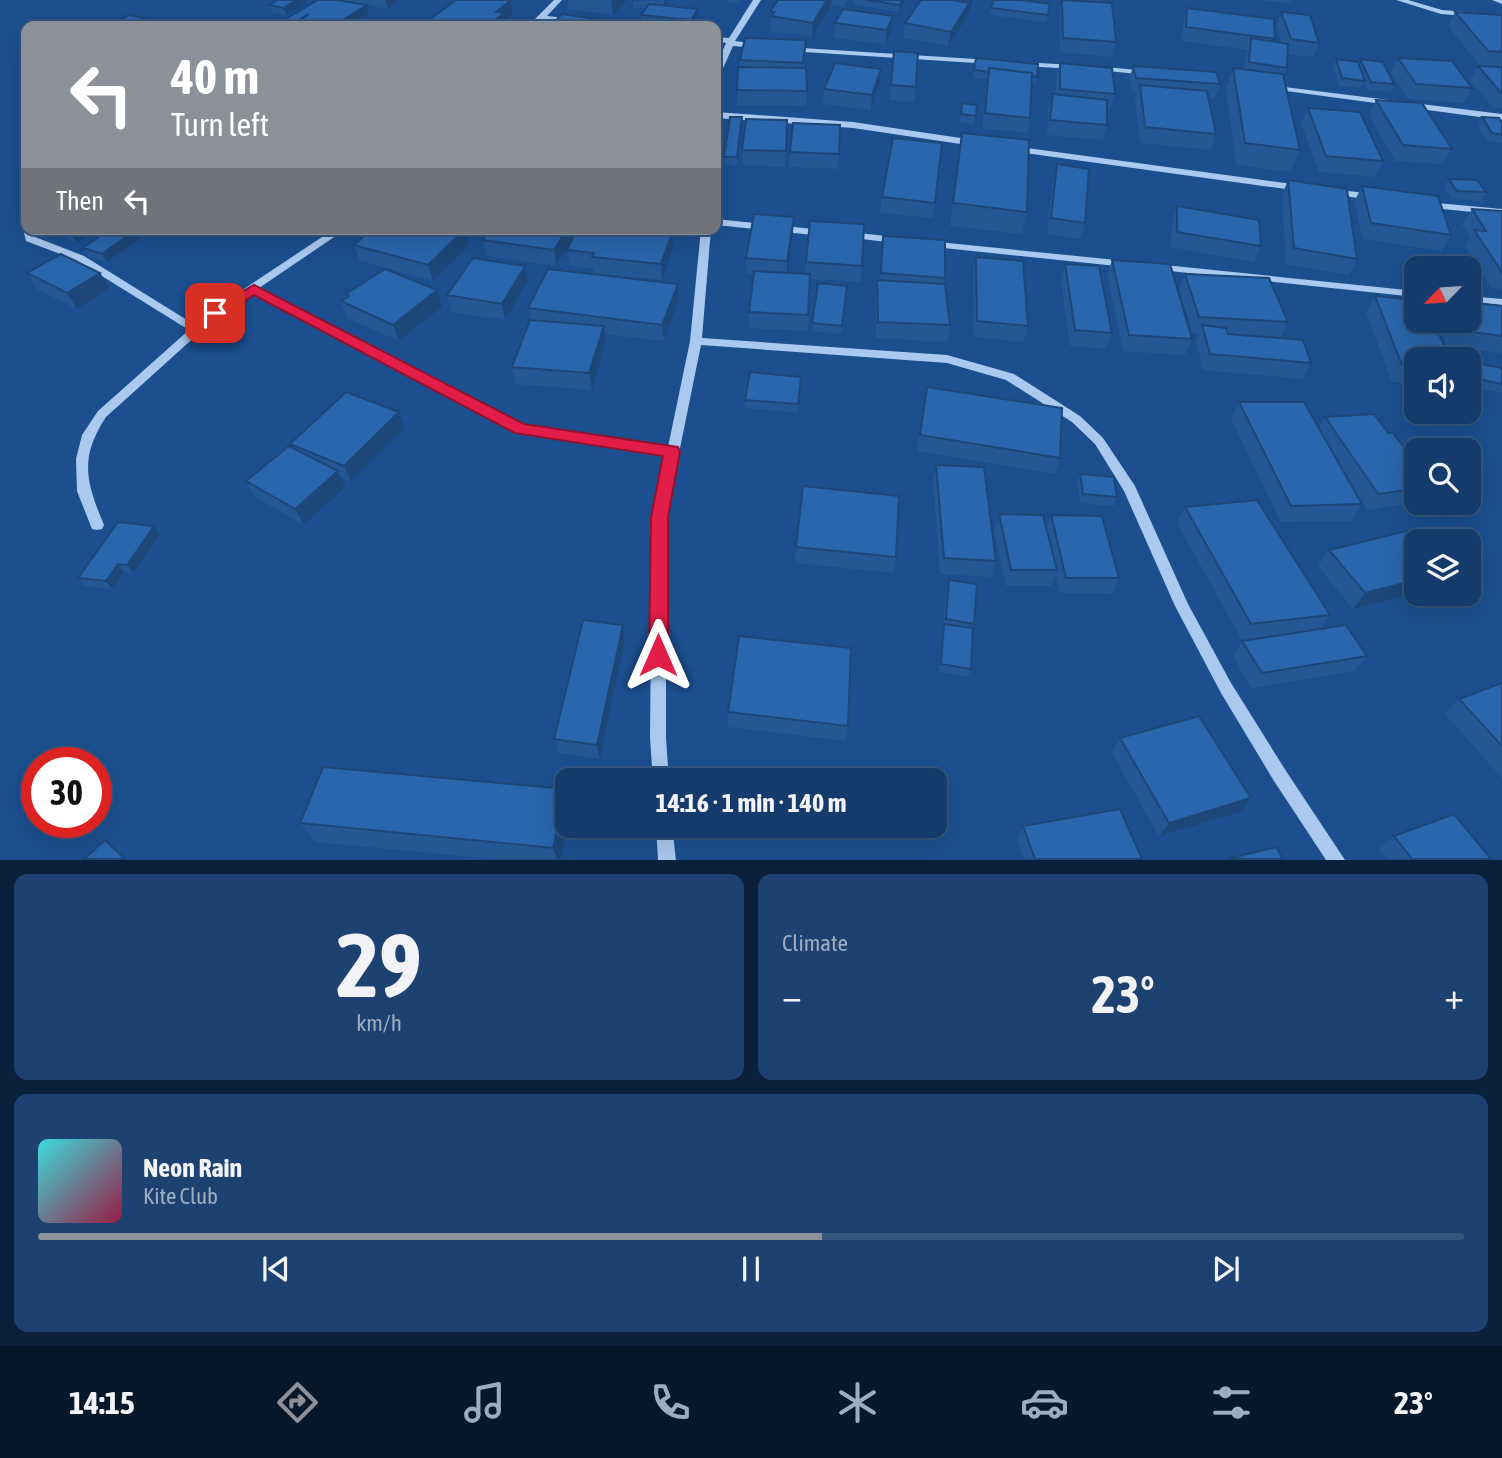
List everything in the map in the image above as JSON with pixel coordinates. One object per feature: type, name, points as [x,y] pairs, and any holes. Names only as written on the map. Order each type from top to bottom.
[{"type":"street","points":[[536,21],[558,0]]},
{"type":"street","points":[[721,64],[757,0]]},
{"type":"street","points":[[1400,0],[1441,12],[1502,17]]},
{"type":"street","points":[[1496,0],[1502,2]]},
{"type":"street","points":[[540,17],[570,21]]},
{"type":"street","points":[[721,40],[766,47]]},
{"type":"street","points":[[779,48],[1163,75]]},
{"type":"street","points":[[1255,85],[1502,117]]},
{"type":"street","points":[[721,115],[853,125],[987,145]]},
{"type":"street","points":[[1000,147],[1305,189]]},
{"type":"street","points":[[1319,191],[1387,199]]},
{"type":"street","points":[[1414,203],[1502,212]]},
{"type":"street","points":[[721,223],[909,242]]},
{"type":"street","points":[[29,235],[30,239],[80,258],[196,330]]},
{"type":"street","points":[[97,525],[83,491],[82,459],[88,435],[103,414],[196,330],[332,235]]},
{"type":"street","points":[[660,768],[659,517],[696,341],[705,235]]},
{"type":"street","points":[[922,243],[1133,265]]},
{"type":"street","points":[[1146,266],[1404,293]]},
{"type":"street","points":[[254,290],[521,429],[672,452]]},
{"type":"street","points":[[1481,300],[1502,302]]},
{"type":"street","points":[[696,341],[947,359],[1010,377],[1076,419],[1099,441],[1130,489],[1182,606],[1226,688],[1280,776],[1337,859]]},
{"type":"street","points":[[665,838],[667,859]]},
{"type":"building","points":[[278,0],[297,0],[283,8],[270,5]]},
{"type":"building","points":[[318,0],[367,5],[341,21],[299,21],[309,14],[297,21],[282,21]]},
{"type":"building","points":[[456,0],[510,1],[496,12],[504,13],[494,21],[428,21]]},
{"type":"building","points":[[778,0],[827,0],[813,23],[771,16],[774,12],[770,12]]},
{"type":"building","points":[[867,0],[902,0],[900,5]]},
{"type":"building","points":[[921,0],[969,3],[951,32],[905,23]]},
{"type":"building","points":[[994,0],[1050,4],[1048,15],[991,8]]},
{"type":"building","points":[[1062,0],[1112,3],[1116,42],[1063,38]]},
{"type":"building","points":[[649,4],[698,9],[691,20],[641,15]]},
{"type":"building","points":[[1187,8],[1274,19],[1275,39],[1186,27]]},
{"type":"building","points":[[843,9],[893,16],[887,30],[835,23]]},
{"type":"building","points":[[1281,12],[1310,15],[1319,43],[1291,39]]},
{"type":"building","points":[[1455,12],[1502,15],[1502,52],[1488,51]]},
{"type":"building","points":[[562,14],[613,21],[562,21],[556,20]]},
{"type":"building","points":[[129,15],[158,21],[118,21]]},
{"type":"building","points":[[745,38],[806,40],[803,63],[740,60]]},
{"type":"building","points":[[1251,38],[1288,44],[1287,68],[1249,62]]},
{"type":"building","points":[[894,51],[918,53],[916,87],[891,85]]},
{"type":"building","points":[[976,58],[1038,64],[1037,77],[1032,76],[1032,73],[989,68],[989,72],[974,70]]},
{"type":"building","points":[[1398,58],[1452,61],[1472,88],[1416,84]]},
{"type":"building","points":[[1336,59],[1358,62],[1365,81],[1342,78]]},
{"type":"building","points":[[1360,59],[1383,62],[1394,84],[1371,82]]},
{"type":"building","points":[[835,63],[881,69],[872,95],[824,89]]},
{"type":"building","points":[[1060,63],[1112,68],[1115,94],[1060,89]]},
{"type":"building","points":[[1133,66],[1216,72],[1220,84],[1136,78]]},
{"type":"building","points":[[1478,66],[1502,67],[1502,93],[1501,93]]},
{"type":"building","points":[[738,67],[806,68],[807,91],[737,90]]},
{"type":"building","points":[[989,68],[1032,73],[1030,118],[985,113]]},
{"type":"building","points":[[1233,68],[1283,74],[1300,150],[1245,143]]},
{"type":"building","points":[[1140,85],[1207,91],[1216,134],[1145,127]]},
{"type":"building","points":[[1053,94],[1107,100],[1107,125],[1050,120]]},
{"type":"building","points":[[1376,100],[1422,103],[1452,149],[1403,145]]},
{"type":"building","points":[[962,103],[977,105],[976,116],[961,114]]},
{"type":"building","points":[[1308,108],[1360,112],[1383,161],[1326,156]]},
{"type":"building","points":[[730,117],[742,117],[737,157],[724,157]]},
{"type":"building","points":[[1482,117],[1499,118],[1502,135],[1492,133]]},
{"type":"building","points":[[746,119],[787,120],[786,151],[742,150]]},
{"type":"building","points":[[793,123],[840,125],[839,154],[790,152]]},
{"type":"building","points":[[962,133],[1029,140],[1027,212],[953,203]]},
{"type":"building","points":[[893,138],[942,143],[935,203],[882,197]]},
{"type":"building","points":[[1057,164],[1089,169],[1085,223],[1051,218]]},
{"type":"building","points":[[1449,179],[1477,180],[1486,192],[1457,191]]},
{"type":"building","points":[[1288,180],[1347,189],[1357,259],[1294,248]]},
{"type":"building","points":[[1362,186],[1438,196],[1451,235],[1371,223]]},
{"type":"building","points":[[1177,206],[1259,220],[1261,246],[1177,232]]},
{"type":"building","points":[[1472,209],[1502,211],[1502,272],[1474,230],[1486,231]]},
{"type":"building","points":[[754,214],[794,217],[787,261],[746,258]]},
{"type":"building","points":[[810,221],[864,224],[862,266],[806,262]]},
{"type":"building","points":[[101,235],[128,235],[102,254],[83,248]]},
{"type":"building","points":[[365,235],[459,235],[428,265],[354,245]]},
{"type":"building","points":[[486,235],[563,235],[554,250],[483,240]]},
{"type":"building","points":[[574,235],[671,235],[661,264],[592,257],[594,253],[567,250]]},
{"type":"building","points":[[883,236],[945,240],[945,278],[881,273]]},
{"type":"building","points":[[61,254],[100,273],[67,293],[27,273]]},
{"type":"building","points":[[976,257],[1023,261],[1028,326],[977,321]]},
{"type":"building","points":[[473,258],[525,266],[502,304],[447,295]]},
{"type":"building","points":[[1112,260],[1170,264],[1192,339],[1129,335]]},
{"type":"building","points":[[1065,264],[1099,266],[1112,333],[1075,330]]},
{"type":"building","points":[[385,269],[437,290],[393,325],[341,301],[349,296],[346,294]]},
{"type":"building","points":[[548,269],[678,284],[662,325],[528,308]]},
{"type":"building","points":[[754,271],[810,274],[808,315],[749,312]]},
{"type":"building","points":[[1185,274],[1269,278],[1288,322],[1199,317]]},
{"type":"building","points":[[877,280],[945,284],[950,325],[878,322]]},
{"type":"building","points":[[818,283],[847,286],[842,326],[812,323]]},
{"type":"building","points":[[1375,296],[1404,299],[1404,333],[1439,333],[1445,347],[1404,347],[1402,365]]},
{"type":"building","points":[[1481,304],[1502,306],[1502,336],[1480,333]]},
{"type":"building","points":[[530,320],[604,326],[589,373],[512,367]]},
{"type":"building","points":[[1202,325],[1226,328],[1228,334],[1303,340],[1311,363],[1210,354]]},
{"type":"building","points":[[1481,364],[1502,368],[1502,384],[1481,380]]},
{"type":"building","points":[[750,372],[801,377],[798,404],[745,400]]},
{"type":"building","points":[[927,387],[1062,408],[1060,458],[920,435]]},
{"type":"building","points":[[346,392],[399,412],[344,466],[290,444]]},
{"type":"building","points":[[1239,402],[1304,402],[1362,504],[1291,506]]},
{"type":"building","points":[[1374,414],[1388,433],[1393,433],[1404,447],[1404,491],[1378,494],[1325,417]]},
{"type":"building","points":[[289,446],[338,471],[295,509],[246,481]]},
{"type":"building","points":[[936,465],[984,467],[996,561],[944,558]]},
{"type":"building","points":[[1080,474],[1114,477],[1117,497],[1083,494]]},
{"type":"building","points":[[803,486],[899,496],[896,557],[796,547]]},
{"type":"building","points":[[1257,500],[1330,615],[1251,624],[1185,507]]},
{"type":"building","points":[[999,514],[1043,515],[1057,570],[1011,570]]},
{"type":"building","points":[[1051,515],[1102,516],[1119,578],[1066,578]]},
{"type":"building","points":[[118,522],[154,526],[127,565],[118,564],[106,581],[78,578]]},
{"type":"building","points":[[1404,531],[1404,583],[1365,593],[1329,550]]},
{"type":"building","points":[[949,580],[977,584],[974,624],[946,619]]},
{"type":"building","points":[[583,620],[623,625],[597,745],[554,739]]},
{"type":"building","points":[[944,624],[973,628],[971,669],[941,664]]},
{"type":"building","points":[[1346,625],[1367,656],[1262,673],[1242,641]]},
{"type":"building","points":[[739,636],[851,648],[848,726],[728,712]]},
{"type":"building","points":[[1502,683],[1502,746],[1459,699]]},
{"type":"building","points":[[1199,716],[1251,798],[1169,823],[1120,738]]},
{"type":"building","points":[[323,767],[555,788],[553,848],[300,823]]},
{"type":"building","points":[[1120,809],[1142,859],[1035,859],[1023,826]]},
{"type":"building","points":[[1454,814],[1491,859],[1412,859],[1394,836]]},
{"type":"building","points":[[105,840],[125,859],[84,859]]},
{"type":"building","points":[[1276,847],[1283,859],[1227,859]]},
{"type":"route","points":[[215,313],[254,290],[521,429],[672,452],[659,517],[658,655]]}]
